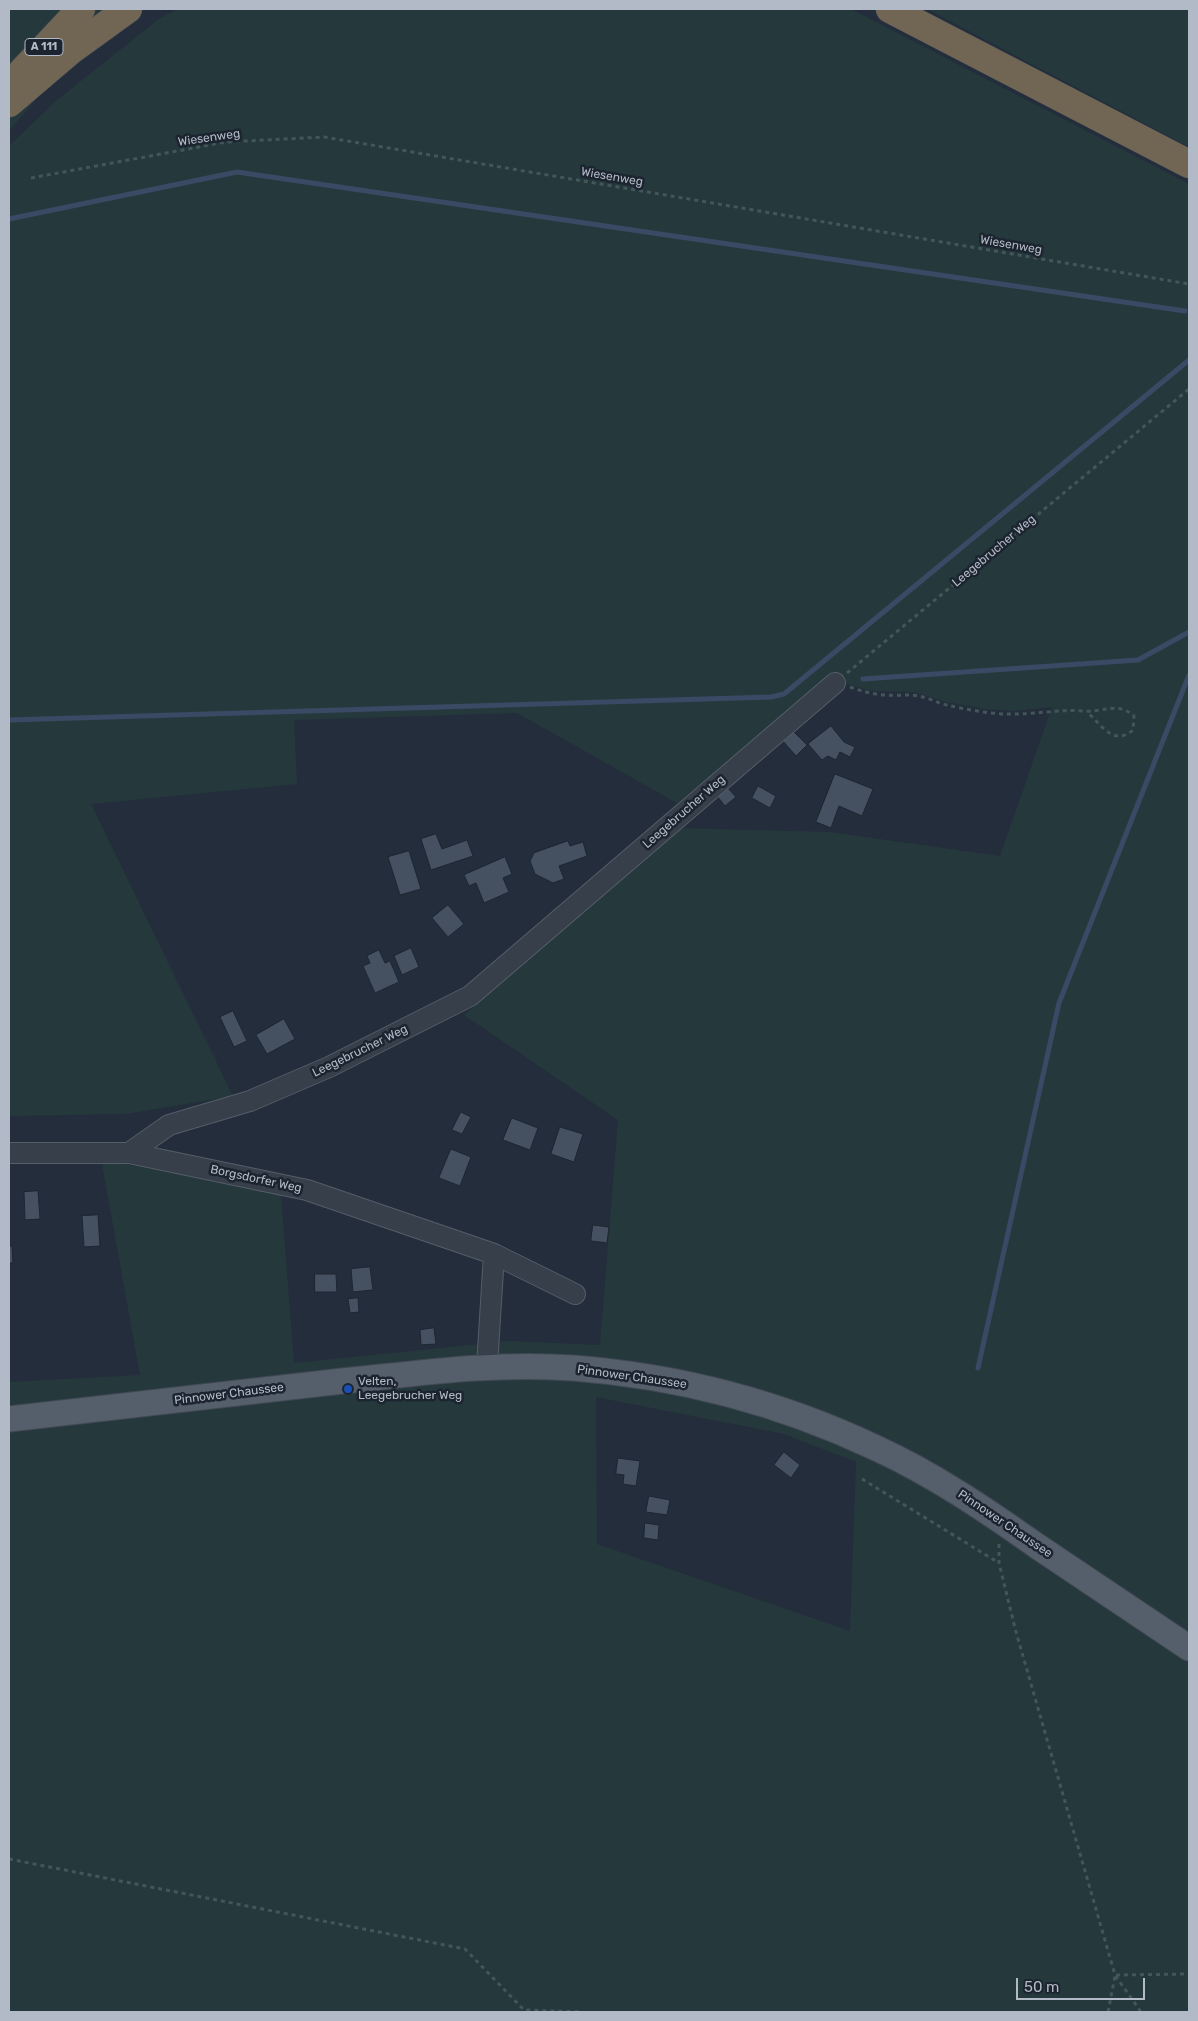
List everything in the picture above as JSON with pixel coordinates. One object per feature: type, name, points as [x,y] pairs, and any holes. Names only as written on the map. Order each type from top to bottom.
[{"type":"highway","name":"A 111","points":[[9,86],[80,9]]},
{"type":"highway","points":[[9,104],[70,51],[128,9]]},
{"type":"highway","points":[[890,9],[1189,164]]},
{"type":"main road","name":"Pinnower Chaussee","points":[[9,1419],[487,1366],[572,1368],[640,1376],[724,1392],[815,1421],[879,1449],[946,1486],[1189,1648]]},
{"type":"street","name":"Leegebrucher Weg","points":[[129,1154],[169,1125],[250,1101],[329,1067],[470,996],[835,682]]},
{"type":"street","name":"Borgsdorfer Weg","points":[[9,1153],[129,1154],[307,1190],[494,1254],[575,1294]]},
{"type":"street","points":[[487,1366],[494,1254]]},
{"type":"path","name":"Wiesenweg","points":[[30,178],[226,142],[324,137],[1189,284]]},
{"type":"path","name":"Leegebrucher Weg","points":[[835,682],[1189,389]]},
{"type":"path","points":[[835,682],[868,693],[917,696],[994,714],[1058,710],[1087,712],[1107,708],[1120,708],[1134,716],[1133,730],[1128,735],[1115,736],[1108,732],[1087,712]]},
{"type":"path","points":[[862,1479],[999,1563]]},
{"type":"path","points":[[1000,1521],[999,1563],[1016,1632],[1115,1975],[1141,2012]]},
{"type":"path","points":[[9,1859],[465,1949],[524,2010],[582,2012]]},
{"type":"path","points":[[1115,1975],[1189,1974]]},
{"type":"path","points":[[1108,2012],[1115,1975]]},
{"type":"green space","points":[[9,9],[112,9],[9,131]]},
{"type":"green space","points":[[178,9],[851,9],[1189,184],[1189,2012],[9,2012],[9,1382],[140,1375],[101,1159],[281,1195],[294,1363],[509,1341],[600,1345],[618,1120],[464,1015],[675,828],[830,832],[1000,856],[1052,707],[1012,711],[985,709],[946,702],[914,692],[872,691],[843,683],[798,703],[677,803],[517,713],[294,720],[297,784],[91,804],[233,1096],[126,1114],[9,1116],[9,146],[57,100],[160,18]],"holes":[[[596,1397],[784,1434],[856,1462],[850,1631],[597,1544]]]},
{"type":"green space","points":[[927,9],[1189,9],[1189,147]]},
{"type":"building","points":[[831,726],[844,742],[855,747],[850,757],[840,752],[836,760],[828,756],[822,760],[808,744]]},
{"type":"building","points":[[793,731],[807,745],[796,756],[782,740]]},
{"type":"building","points":[[835,774],[873,789],[862,816],[839,806],[831,828],[816,822]]},
{"type":"building","points":[[758,786],[776,796],[770,808],[752,798]]},
{"type":"building","points":[[727,787],[736,797],[725,806],[717,796]]},
{"type":"building","points":[[436,834],[442,849],[467,840],[473,856],[431,870],[421,839]]},
{"type":"building","points":[[568,841],[570,846],[583,842],[587,856],[559,866],[564,879],[553,883],[535,874],[530,861],[534,853]]},
{"type":"building","points":[[409,851],[421,889],[400,895],[388,857]]},
{"type":"building","points":[[505,857],[512,874],[503,878],[509,892],[484,903],[476,883],[469,886],[464,875]]},
{"type":"building","points":[[448,905],[464,924],[448,937],[432,918]]},
{"type":"building","points":[[411,948],[419,967],[402,975],[394,956]]},
{"type":"building","points":[[379,950],[385,963],[390,961],[399,982],[375,993],[363,966],[370,963],[367,956]]},
{"type":"building","points":[[233,1011],[247,1041],[234,1047],[220,1017]]},
{"type":"building","points":[[284,1019],[295,1039],[267,1054],[256,1035]]},
{"type":"building","points":[[461,1112],[471,1117],[462,1134],[452,1130]]},
{"type":"building","points":[[512,1118],[538,1128],[530,1150],[503,1140]]},
{"type":"building","points":[[560,1127],[583,1134],[574,1162],[551,1154]]},
{"type":"building","points":[[451,1149],[471,1157],[460,1186],[439,1178]]},
{"type":"building","points":[[38,1191],[40,1219],[25,1220],[24,1192]]},
{"type":"building","points":[[98,1215],[100,1246],[84,1247],[82,1216]]},
{"type":"building","points":[[593,1225],[609,1227],[607,1243],[591,1241]]},
{"type":"building","points":[[9,1246],[12,1246],[13,1263],[9,1263]]},
{"type":"building","points":[[370,1267],[373,1290],[353,1292],[351,1269]]},
{"type":"building","points":[[315,1274],[336,1274],[337,1292],[315,1292]]},
{"type":"building","points":[[358,1298],[359,1312],[350,1313],[348,1299]]},
{"type":"building","points":[[434,1328],[436,1344],[421,1345],[420,1330]]},
{"type":"building","points":[[784,1452],[800,1465],[791,1478],[774,1465]]},
{"type":"building","points":[[618,1458],[640,1461],[636,1486],[623,1484],[624,1475],[616,1474]]},
{"type":"building","points":[[649,1496],[670,1500],[667,1515],[646,1512]]},
{"type":"building","points":[[645,1523],[659,1525],[658,1540],[644,1538]]},
{"type":"waterway","points":[[9,219],[237,172],[1185,311]]},
{"type":"waterway","points":[[9,720],[771,697],[784,694],[1189,360]]},
{"type":"waterway","points":[[863,679],[1138,660],[1189,632]]},
{"type":"waterway","points":[[978,1368],[1059,1003],[1189,675]]},
{"type":"place","name":"Velten, Leegebrucher Weg","points":[[348,1389]]}]
